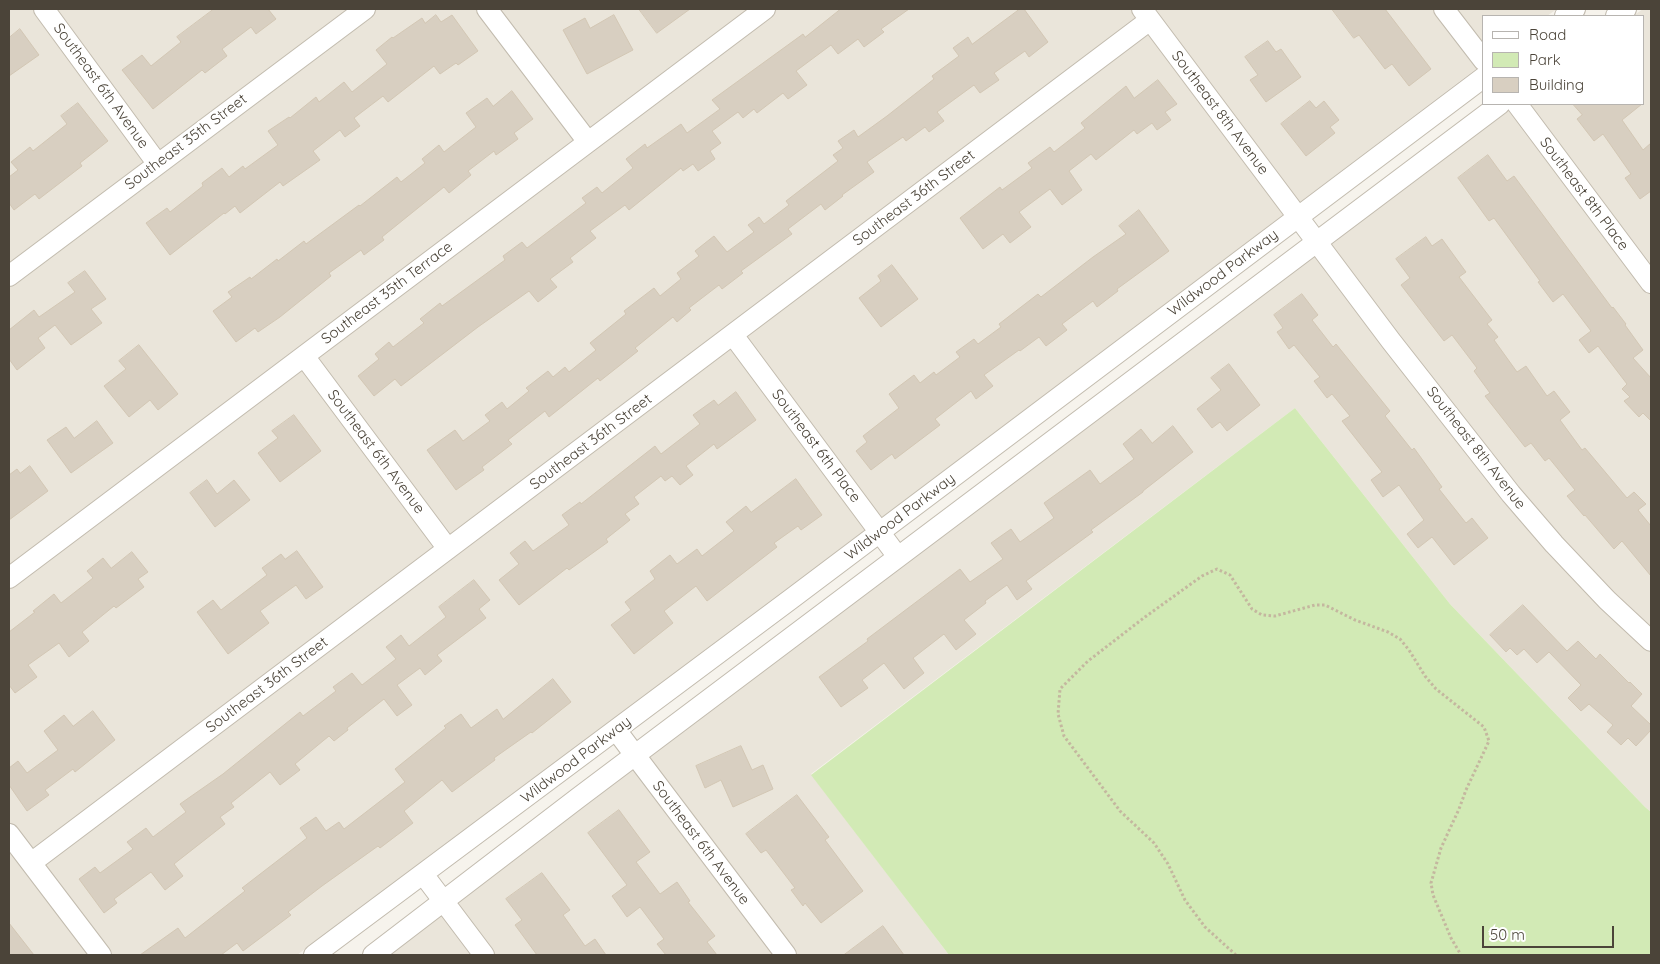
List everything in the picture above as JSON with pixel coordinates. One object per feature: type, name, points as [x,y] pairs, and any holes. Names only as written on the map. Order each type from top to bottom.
[{"type":"street","name":"Southeast 6th Avenue","points":[[44,9],[157,163]]},
{"type":"street","name":"Southeast 35th Street","points":[[9,276],[157,163],[365,9]]},
{"type":"street","points":[[487,9],[588,142]]},
{"type":"street","name":"Southeast 35th Terrace","points":[[9,578],[765,9]]},
{"type":"street","points":[[1444,9],[1482,58]]},
{"type":"street","name":"Southeast 8th Avenue","points":[[1146,14],[1391,341],[1511,494],[1607,600],[1651,641]]},
{"type":"street","name":"Southeast 36th Street","points":[[31,863],[733,335],[1146,14]]},
{"type":"street","name":"Wildwood Parkway","points":[[314,955],[1482,79]]},
{"type":"street","name":"Wildwood Parkway","points":[[373,955],[1499,105]]},
{"type":"street","name":"Southeast 8th Place","points":[[1518,105],[1651,283]]},
{"type":"street","name":"Southeast 6th Place","points":[[733,335],[898,557]]},
{"type":"street","name":"Southeast 6th Avenue","points":[[304,356],[448,549]]},
{"type":"street","name":"Southeast 6th Avenue","points":[[616,730],[786,955]]},
{"type":"street","points":[[9,834],[101,955]]},
{"type":"street","points":[[423,874],[484,955]]},
{"type":"path","points":[[1236,955],[1205,927],[1185,900],[1168,864],[1154,843],[1120,811],[1080,758],[1064,736],[1058,714],[1060,689],[1088,661],[1172,597],[1202,576],[1217,569],[1230,575],[1252,608],[1262,615],[1275,616],[1315,605],[1326,605],[1355,620],[1388,632],[1400,639],[1436,689],[1484,727],[1489,741],[1441,848],[1431,883],[1433,895],[1451,938],[1461,955]]},
{"type":"shaded area","points":[[9,9],[1557,9],[1548,15],[1482,15],[1482,65],[785,591],[297,955],[9,955]]},
{"type":"shaded area","points":[[1643,9],[1651,9],[1651,812],[1450,604],[1295,408],[811,774],[949,955],[390,955],[584,806],[1516,105],[1645,105],[1645,15],[1634,15]]},
{"type":"green space","points":[[1295,408],[1450,604],[1651,812],[1651,955],[949,955],[811,775]]},
{"type":"building","points":[[214,9],[268,9],[276,19],[256,34],[251,27],[222,49],[227,56],[205,73],[202,70],[153,109],[122,70],[142,55],[151,66],[181,42],[177,37]]},
{"type":"building","points":[[639,9],[690,9],[657,33]]},
{"type":"building","points":[[841,9],[909,9],[881,29],[884,32],[864,47],[858,39],[838,54],[831,45],[796,71],[807,85],[788,99],[783,93],[757,113],[754,109],[743,118],[738,112],[712,131],[721,143],[710,151],[715,159],[698,171],[693,164],[683,171],[681,168],[629,210],[625,205],[590,231],[596,238],[570,258],[573,262],[550,279],[557,287],[538,302],[529,291],[401,386],[395,379],[374,396],[358,376],[379,359],[375,354],[389,342],[393,347],[424,323],[420,319],[440,303],[442,306],[505,260],[503,256],[522,242],[527,248],[586,203],[582,198],[597,187],[602,193],[633,168],[626,159],[645,144],[647,148],[681,124],[687,133],[720,109],[712,100],[803,34],[805,37]]},
{"type":"building","points":[[1020,9],[1024,9],[1048,42],[1029,57],[1025,51],[994,73],[999,80],[980,93],[974,85],[937,112],[944,121],[929,132],[925,127],[906,141],[903,137],[867,162],[874,172],[825,210],[821,204],[788,229],[792,234],[741,271],[743,273],[722,289],[719,285],[689,308],[691,310],[677,322],[673,317],[635,348],[638,351],[600,381],[598,378],[549,417],[545,411],[508,440],[512,444],[482,467],[484,470],[456,490],[427,450],[455,430],[463,441],[490,421],[485,415],[502,402],[507,409],[529,391],[526,388],[548,371],[553,377],[565,367],[569,372],[596,350],[590,343],[626,314],[624,311],[654,288],[660,296],[681,279],[677,273],[699,256],[695,251],[714,236],[727,252],[754,232],[748,225],[759,217],[764,224],[789,205],[786,201],[838,161],[833,155],[843,148],[838,141],[854,130],[858,137],[887,116],[934,79],[932,76],[959,56],[953,48],[968,37],[972,44]]},
{"type":"building","points":[[1332,9],[1385,9],[1431,69],[1409,86],[1392,64],[1385,69],[1359,35],[1354,38]]},
{"type":"building","points":[[436,15],[441,22],[452,15],[478,51],[458,65],[456,63],[440,74],[434,66],[388,102],[383,96],[354,118],[360,126],[345,137],[340,130],[313,151],[320,160],[283,186],[280,182],[240,213],[235,206],[170,255],[146,223],[167,208],[170,212],[222,168],[229,177],[243,166],[245,169],[278,145],[268,131],[290,118],[316,97],[319,102],[344,82],[352,92],[387,64],[376,50],[392,37],[422,18],[425,23]]},
{"type":"building","points":[[614,15],[633,50],[587,74],[563,30],[585,18],[590,28]]},
{"type":"building","points":[[20,29],[39,55],[9,76],[9,38]]},
{"type":"building","points":[[1268,41],[1276,52],[1281,49],[1301,77],[1266,102],[1250,80],[1258,75],[1245,57]]},
{"type":"building","points":[[1158,80],[1177,104],[1165,112],[1171,120],[1157,130],[1152,123],[1137,134],[1134,130],[1096,160],[1091,154],[1069,171],[1082,190],[1062,205],[1050,189],[1019,212],[1031,227],[1010,243],[1003,234],[983,249],[960,218],[1000,187],[1002,190],[1032,168],[1028,163],[1050,147],[1054,152],[1085,128],[1081,123],[1126,86],[1134,98]]},
{"type":"building","points":[[512,91],[533,119],[514,133],[518,139],[496,155],[494,151],[468,171],[471,175],[449,193],[444,187],[382,237],[384,240],[364,255],[361,250],[329,273],[331,276],[280,317],[258,332],[255,328],[236,342],[213,311],[232,297],[228,292],[250,277],[251,279],[277,259],[278,261],[304,241],[306,244],[397,177],[401,182],[425,163],[422,159],[439,145],[444,152],[476,127],[466,113],[487,98],[493,106]]},
{"type":"building","points":[[1310,101],[1316,108],[1324,101],[1339,120],[1330,127],[1335,133],[1306,156],[1281,124]]},
{"type":"building","points":[[78,103],[108,141],[80,163],[82,166],[39,199],[35,194],[14,210],[9,203],[9,177],[18,170],[11,162],[30,147],[33,151],[67,124],[61,116]]},
{"type":"building","points":[[1574,105],[1641,105],[1622,120],[1643,150],[1651,143],[1651,191],[1640,199],[1625,178],[1631,174],[1603,134],[1594,141],[1577,119],[1582,115]]},
{"type":"building","points":[[1488,155],[1507,181],[1514,176],[1612,308],[1626,324],[1643,350],[1633,358],[1651,378],[1651,421],[1643,413],[1639,417],[1624,401],[1630,397],[1622,389],[1627,384],[1598,346],[1589,353],[1579,340],[1591,331],[1563,294],[1553,302],[1494,218],[1489,221],[1458,178]]},
{"type":"building","points":[[1139,210],[1169,251],[1117,289],[1118,291],[1097,307],[1093,301],[1062,324],[1067,330],[1046,346],[1039,337],[984,375],[993,386],[976,399],[971,391],[935,419],[940,425],[895,459],[892,454],[871,470],[856,451],[867,442],[863,436],[899,408],[889,394],[914,375],[920,383],[934,372],[936,375],[960,357],[956,352],[974,339],[978,344],[1001,327],[999,324],[1038,294],[1041,297],[1126,234],[1119,226]]},
{"type":"building","points":[[1426,237],[1432,246],[1442,239],[1466,272],[1459,277],[1492,320],[1487,324],[1498,337],[1494,340],[1517,372],[1526,366],[1547,396],[1554,391],[1570,412],[1560,420],[1582,450],[1585,448],[1627,498],[1634,492],[1646,504],[1638,510],[1651,526],[1651,576],[1622,541],[1614,549],[1584,516],[1567,496],[1575,490],[1549,458],[1545,461],[1531,443],[1525,447],[1485,396],[1490,393],[1474,371],[1477,368],[1452,335],[1444,341],[1401,285],[1410,278],[1396,259]]},
{"type":"building","points":[[892,265],[918,299],[881,327],[859,298],[881,281],[878,276]]},
{"type":"building","points":[[85,271],[106,299],[91,309],[102,323],[71,345],[55,325],[38,338],[45,348],[17,370],[9,359],[9,330],[34,310],[39,317],[75,292],[68,283]]},
{"type":"building","points":[[1302,294],[1318,315],[1312,320],[1333,347],[1336,344],[1390,411],[1385,416],[1412,450],[1414,448],[1442,487],[1439,489],[1466,523],[1472,518],[1488,538],[1454,565],[1432,537],[1418,548],[1407,534],[1424,520],[1399,485],[1383,497],[1371,480],[1382,472],[1342,421],[1350,416],[1332,394],[1327,398],[1314,381],[1320,377],[1294,345],[1289,349],[1277,332],[1283,328],[1274,315]]},
{"type":"building","points":[[139,345],[178,394],[158,410],[150,400],[129,417],[104,386],[126,369],[119,361]]},
{"type":"building","points":[[1229,364],[1260,405],[1227,431],[1220,422],[1212,428],[1197,409],[1221,390],[1211,378]]},
{"type":"building","points":[[736,392],[756,420],[717,449],[714,444],[686,466],[693,475],[680,485],[672,476],[665,481],[661,476],[634,497],[639,504],[625,514],[630,520],[606,539],[608,542],[569,570],[567,568],[519,605],[499,580],[519,564],[510,553],[525,541],[533,551],[569,525],[562,515],[580,502],[581,504],[655,446],[661,454],[700,424],[693,415],[714,400],[718,405]]},
{"type":"building","points":[[294,415],[321,451],[280,482],[258,453],[278,438],[272,431]]},
{"type":"building","points":[[97,421],[113,443],[71,473],[47,440],[66,427],[74,438]]},
{"type":"building","points":[[1173,426],[1193,452],[1091,530],[1093,532],[1026,581],[1032,589],[1017,600],[1007,585],[985,601],[986,603],[964,620],[976,634],[956,650],[944,634],[913,658],[924,673],[904,689],[884,663],[862,680],[868,688],[841,707],[819,677],[960,569],[970,582],[1003,559],[991,543],[1011,529],[1020,542],[1054,518],[1044,503],[1090,470],[1100,484],[1134,459],[1123,444],[1141,429],[1152,443]]},
{"type":"building","points":[[30,466],[48,491],[9,520],[9,475],[17,469],[20,473]]},
{"type":"building","points":[[796,479],[822,515],[801,530],[798,526],[774,543],[777,547],[707,601],[696,586],[664,611],[673,623],[634,654],[611,625],[631,610],[625,602],[655,579],[650,571],[670,555],[677,564],[697,549],[702,556],[734,531],[726,522],[746,506],[751,512]]},
{"type":"building","points":[[207,480],[217,494],[234,480],[250,500],[215,527],[190,493]]},
{"type":"building","points":[[297,551],[323,587],[306,599],[296,585],[260,611],[269,623],[228,654],[197,612],[213,600],[221,610],[267,575],[262,568],[281,554],[285,559]]},
{"type":"building","points":[[132,552],[148,572],[138,579],[144,587],[116,608],[114,606],[82,632],[89,641],[69,657],[59,643],[28,665],[37,677],[15,693],[9,685],[9,632],[54,594],[61,603],[93,578],[87,571],[103,558],[111,568]]},
{"type":"building","points":[[474,580],[490,600],[479,609],[486,618],[437,655],[442,661],[425,675],[420,668],[397,685],[412,705],[397,716],[384,699],[347,728],[348,730],[334,741],[329,736],[295,764],[300,770],[280,785],[270,772],[231,803],[234,807],[220,817],[225,824],[174,864],[183,876],[165,890],[151,872],[114,899],[117,903],[104,913],[79,879],[95,867],[100,873],[133,849],[127,842],[146,828],[153,837],[186,812],[180,804],[223,774],[300,712],[303,716],[336,691],[333,687],[352,673],[362,685],[396,659],[386,647],[401,635],[409,646],[446,617],[439,607]]},
{"type":"building","points":[[1523,605],[1567,651],[1578,641],[1596,659],[1600,654],[1642,694],[1631,706],[1651,725],[1651,730],[1636,746],[1628,738],[1621,745],[1607,732],[1613,725],[1589,704],[1581,711],[1568,698],[1581,685],[1549,652],[1537,663],[1524,649],[1517,655],[1510,648],[1506,652],[1490,635]]},
{"type":"building","points":[[553,679],[571,702],[532,733],[494,758],[495,760],[452,792],[442,780],[404,811],[413,823],[380,848],[378,846],[322,886],[288,912],[291,915],[243,951],[237,943],[221,955],[140,955],[178,928],[185,938],[245,891],[242,888],[307,838],[300,828],[316,817],[326,831],[339,822],[344,829],[405,782],[395,769],[446,728],[444,726],[461,714],[471,728],[497,709],[503,719]]},
{"type":"building","points":[[93,711],[115,740],[75,772],[73,769],[45,790],[49,795],[27,811],[9,785],[9,768],[18,761],[27,773],[58,750],[44,731],[64,715],[73,726]]},
{"type":"building","points":[[741,746],[752,770],[763,765],[773,789],[733,807],[721,780],[705,788],[696,766]]},
{"type":"building","points":[[797,795],[829,837],[825,840],[863,891],[821,923],[805,903],[803,906],[791,890],[795,888],[766,850],[761,853],[746,834]]},
{"type":"building","points":[[619,810],[650,852],[636,862],[660,894],[677,882],[690,901],[688,902],[715,936],[707,942],[717,955],[666,955],[657,944],[664,939],[640,907],[627,917],[612,896],[627,885],[588,833]]},
{"type":"building","points":[[542,873],[570,910],[563,915],[585,946],[595,939],[606,955],[537,955],[515,925],[522,920],[506,899]]},
{"type":"building","points":[[9,923],[34,955],[9,955]]},
{"type":"building","points":[[883,926],[904,955],[844,955]]}]
